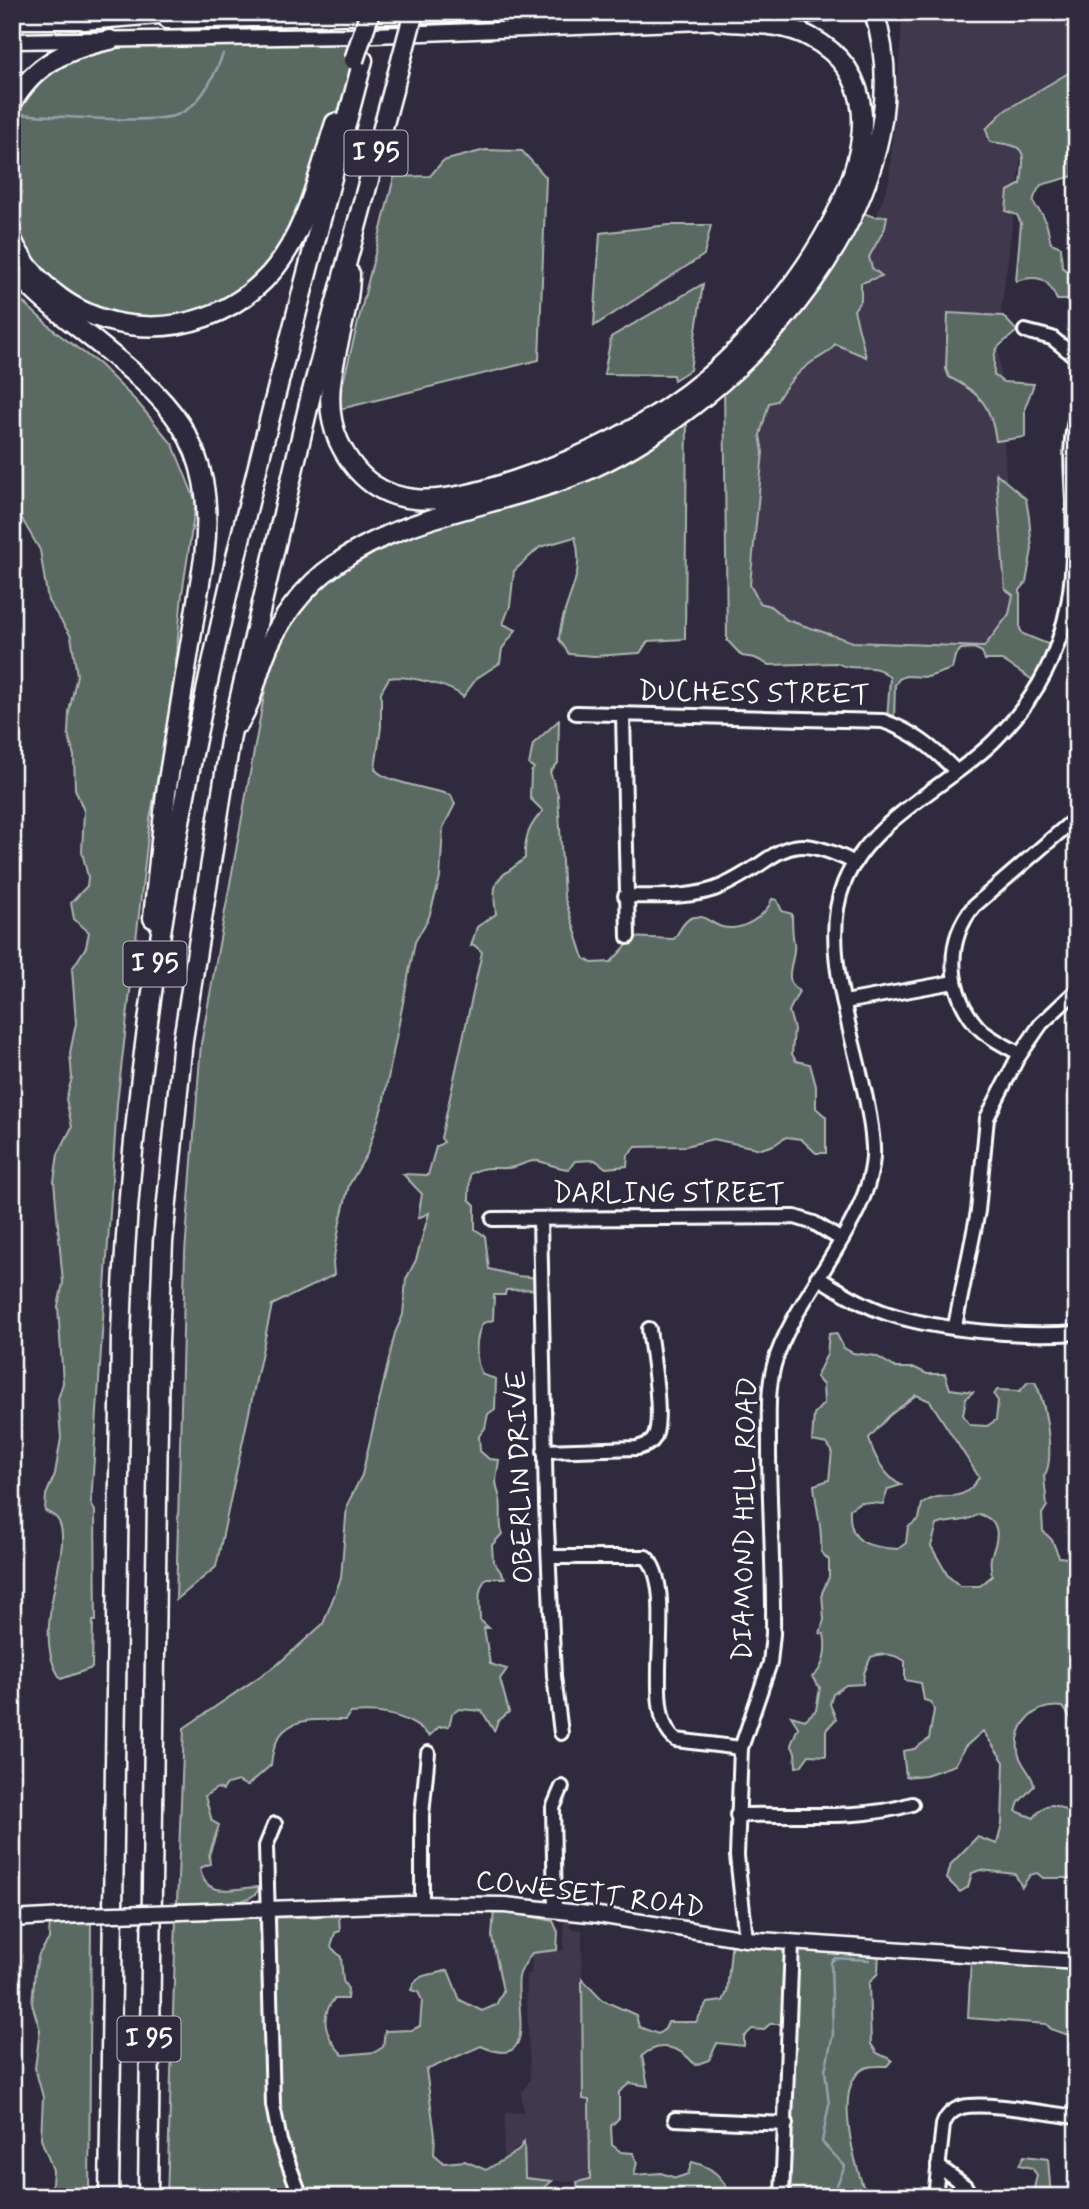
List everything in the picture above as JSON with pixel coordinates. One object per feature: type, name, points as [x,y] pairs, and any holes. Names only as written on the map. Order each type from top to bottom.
[{"type":"highway","points":[[84,20],[184,12]]},
{"type":"highway","points":[[12,240],[34,274],[52,292],[86,314],[107,321],[150,328],[167,327],[228,308],[271,273],[289,246],[321,169],[372,12]]},
{"type":"highway","name":"I 95","points":[[148,2197],[157,1409],[163,1242],[183,1040],[231,735],[311,395],[414,12]]},
{"type":"highway","points":[[231,735],[252,701],[263,659],[287,614],[318,578],[335,564],[376,540],[558,482],[617,456],[689,411],[764,342],[811,285],[827,259],[855,205],[873,161],[882,124],[886,72],[883,44],[874,12]]},
{"type":"highway","points":[[350,249],[350,298],[332,375],[331,414],[339,442],[350,460],[377,486],[416,500],[441,501],[569,461],[647,422],[712,374],[770,315],[829,226],[846,192],[862,145],[863,119],[855,85],[841,62],[821,44],[784,28],[718,22]]},
{"type":"highway","points":[[12,103],[33,73],[50,61],[80,46],[110,40]]},
{"type":"highway","name":"I 95","points":[[109,2197],[120,1358],[125,1234],[144,1033],[191,749],[238,541],[358,60]]},
{"type":"highway","points":[[12,267],[32,290],[148,384],[166,403],[182,425],[205,478],[208,531],[161,828],[144,1033]]},
{"type":"main road","points":[[12,21],[255,20],[547,12]]},
{"type":"main road","points":[[12,41],[350,36],[718,22],[831,12]]},
{"type":"main road","name":"COWESETT ROAD","points":[[12,1919],[422,1903],[555,1909],[746,1940],[1077,1962]]},
{"type":"street","points":[[1025,331],[1052,338],[1077,358]]},
{"type":"street","name":"DIAMOND HILL ROAD","points":[[746,1940],[739,1896],[737,1815],[741,1748],[770,1663],[773,1634],[769,1430],[774,1366],[790,1325],[863,1198],[873,1166],[867,1098],[835,950],[843,884],[855,863],[879,833],[993,742],[1023,708],[1045,672],[1073,609],[1071,460],[1073,428],[1077,414]]},
{"type":"street","name":"DUCHESS STREET","points":[[576,713],[883,721],[906,729],[928,743],[956,771]]},
{"type":"street","points":[[623,716],[628,937]]},
{"type":"street","points":[[1020,1054],[980,1030],[965,1009],[954,982],[956,934],[963,919],[1002,878],[1077,817]]},
{"type":"street","points":[[625,896],[673,896],[722,886],[780,850],[799,845],[814,845],[855,863]]},
{"type":"street","points":[[845,1002],[954,982]]},
{"type":"street","points":[[955,1326],[978,1211],[987,1118],[1020,1054],[1041,1024],[1077,990]]},
{"type":"street","name":"DARLING STREET","points":[[492,1219],[795,1217],[814,1223],[840,1239]]},
{"type":"street","name":"OBERLIN DRIVE","points":[[540,1219],[544,1451],[554,1676],[561,1733]]},
{"type":"street","points":[[817,1277],[889,1314],[1013,1334],[1077,1333]]},
{"type":"street","points":[[544,1451],[637,1448],[650,1443],[656,1435],[656,1395],[649,1329]]},
{"type":"street","points":[[549,1557],[646,1557],[653,1564],[658,1594],[660,1710],[667,1733],[676,1740],[741,1748]]},
{"type":"street","points":[[422,1903],[422,1815],[428,1753]]},
{"type":"street","points":[[555,1909],[553,1808],[562,1787]]},
{"type":"street","points":[[737,1815],[847,1814],[892,1811],[912,1804]]},
{"type":"street","points":[[275,1824],[266,1846],[273,2105],[280,2141],[301,2197]]},
{"type":"street","points":[[782,2197],[792,1944]]},
{"type":"street","points":[[934,2197],[945,2120],[961,2107],[976,2106],[1077,2117]]},
{"type":"street","points":[[676,2119],[786,2124]]},
{"type":"street","points":[[939,2166],[965,2186],[972,2197]]},
{"type":"shaded area","points":[[984,12],[1077,12],[1077,63],[1021,159],[998,334],[1016,649],[877,657],[734,608],[751,382],[835,326],[889,182],[902,23]]},
{"type":"shaded area","points":[[564,1915],[574,1915],[569,1926],[582,1930],[583,2098],[589,2099],[590,2180],[577,2182],[524,2179],[524,2143],[503,2159],[505,2113],[524,2112],[521,2093],[530,2080],[526,1975],[531,1973],[532,1953],[564,1950]]},
{"type":"green space","points":[[361,38],[310,199],[261,283],[163,327],[83,312],[12,239],[12,106],[22,90],[82,46]]},
{"type":"green space","points":[[1077,68],[1077,175],[1041,185],[1034,198],[1035,205],[1045,220],[1051,243],[1061,247],[1062,267],[1077,280],[1077,300],[1057,300],[1050,287],[1042,280],[1031,278],[1016,281],[1021,223],[1017,215],[1006,211],[1008,191],[1021,184],[1023,156],[1021,151],[1011,145],[990,142],[986,129],[1004,111]]},
{"type":"green space","points":[[485,150],[522,151],[546,177],[539,360],[340,409],[338,403],[394,177],[430,176],[443,161]]},
{"type":"green space","points":[[853,209],[874,217],[887,216],[885,228],[869,257],[872,268],[882,276],[861,283],[861,300],[854,310],[866,357],[835,344],[797,375],[777,401],[769,403],[760,435],[763,452],[750,585],[760,603],[770,606],[787,620],[853,642],[984,647],[1009,614],[1013,595],[1005,589],[996,473],[1026,499],[1029,517],[1032,549],[1026,583],[1020,590],[1020,629],[1023,634],[1055,647],[1036,682],[1002,660],[985,660],[982,652],[974,648],[961,649],[955,656],[952,669],[928,677],[905,676],[899,679],[895,685],[894,723],[887,720],[890,678],[878,669],[837,663],[769,665],[755,658],[742,656],[727,640],[724,381]]},
{"type":"green space","points":[[669,225],[711,225],[704,255],[594,326],[600,233]]},
{"type":"green space","points":[[703,284],[690,370],[674,380],[673,375],[604,374],[611,337]]},
{"type":"green space","points":[[12,292],[57,333],[99,364],[138,403],[173,445],[196,502],[182,594],[172,702],[150,819],[117,1104],[91,1504],[95,1511],[96,1621],[93,1621],[92,1668],[61,1679],[52,1660],[49,1638],[62,1533],[57,1519],[45,1511],[46,1495],[55,1474],[61,1438],[58,1399],[63,1383],[58,1306],[63,1283],[54,1181],[58,1154],[72,1127],[66,1099],[72,1078],[70,1053],[76,1023],[72,969],[86,947],[89,932],[74,919],[71,903],[87,886],[88,877],[82,852],[84,811],[75,789],[74,756],[68,734],[69,712],[77,675],[71,636],[48,601],[40,550],[12,502]]},
{"type":"green space","points":[[948,313],[1003,316],[1017,331],[997,348],[994,375],[1003,382],[1034,384],[1025,408],[1025,437],[996,441],[991,418],[983,402],[969,389],[949,377],[946,369]]},
{"type":"green space","points":[[687,413],[685,639],[648,641],[640,653],[594,656],[569,654],[559,639],[578,565],[575,537],[540,547],[514,571],[510,606],[503,624],[516,630],[502,649],[500,663],[477,678],[463,697],[439,685],[397,677],[389,678],[381,692],[381,727],[375,769],[388,778],[451,795],[455,804],[443,828],[440,878],[429,917],[415,942],[383,1104],[367,1154],[349,1185],[333,1263],[334,1275],[272,1305],[216,1567],[176,1600],[185,1253],[201,1044],[275,635],[352,552]]},
{"type":"green space","points":[[559,720],[558,763],[550,772],[558,795],[564,896],[584,958],[592,963],[611,962],[627,945],[628,937],[674,939],[691,918],[704,918],[718,926],[729,928],[745,925],[759,917],[772,899],[777,900],[782,911],[792,914],[794,949],[790,975],[793,986],[799,991],[789,1011],[794,1029],[792,1054],[796,1061],[810,1064],[816,1086],[816,1108],[826,1117],[826,1153],[816,1153],[801,1139],[786,1137],[761,1149],[713,1139],[686,1146],[636,1147],[628,1155],[627,1166],[606,1168],[595,1160],[575,1161],[569,1169],[535,1161],[508,1168],[482,1169],[470,1174],[469,1199],[475,1205],[475,1229],[485,1236],[489,1269],[540,1278],[540,1289],[506,1290],[505,1295],[494,1295],[493,1320],[483,1323],[477,1342],[480,1370],[483,1375],[496,1379],[495,1409],[488,1414],[485,1428],[479,1436],[480,1451],[489,1459],[499,1460],[496,1480],[501,1503],[502,1534],[492,1545],[493,1561],[505,1578],[487,1578],[481,1587],[480,1620],[489,1628],[484,1628],[490,1664],[507,1669],[500,1679],[509,1712],[498,1721],[494,1731],[482,1711],[459,1709],[452,1714],[449,1726],[439,1727],[429,1736],[402,1718],[372,1712],[350,1713],[345,1720],[305,1721],[285,1729],[278,1738],[271,1765],[247,1786],[238,1781],[227,1784],[223,1790],[217,1788],[205,1796],[212,1821],[219,1825],[209,1855],[210,1864],[200,1868],[203,1878],[215,1889],[260,1887],[247,1899],[236,1902],[177,1903],[184,1728],[278,1664],[323,1624],[341,1578],[347,1505],[362,1475],[395,1333],[403,1315],[406,1279],[416,1260],[429,1213],[418,1218],[422,1194],[403,1174],[428,1175],[436,1147],[444,1142],[441,1138],[482,952],[474,945],[471,946],[477,927],[496,914],[494,891],[499,879],[525,858],[528,833],[543,811],[530,798],[531,772],[534,768],[529,765],[533,744]]},
{"type":"green space","points":[[836,1333],[844,1348],[853,1353],[876,1356],[896,1368],[915,1368],[927,1374],[945,1374],[950,1389],[973,1392],[966,1398],[963,1415],[970,1425],[987,1426],[996,1420],[998,1401],[994,1395],[997,1390],[1020,1391],[1028,1382],[1035,1382],[1045,1415],[1049,1444],[1044,1476],[1047,1506],[1042,1514],[1043,1531],[1052,1540],[1059,1557],[1077,1559],[1077,1737],[1070,1717],[1063,1707],[1044,1708],[1029,1717],[1020,1732],[1018,1751],[1034,1786],[1019,1802],[1016,1811],[1034,1818],[1045,1807],[1054,1805],[1077,1816],[1077,1878],[1043,1878],[1037,1873],[1030,1875],[1022,1887],[1015,1874],[980,1870],[972,1873],[968,1887],[960,1892],[947,1879],[951,1864],[977,1837],[997,1844],[1002,1823],[1004,1762],[983,1731],[965,1747],[955,1765],[926,1775],[906,1777],[903,1751],[914,1749],[929,1739],[934,1710],[931,1702],[924,1700],[921,1683],[905,1680],[905,1661],[897,1657],[884,1654],[871,1657],[864,1673],[863,1684],[846,1685],[833,1694],[830,1704],[836,1719],[826,1730],[826,1756],[809,1755],[801,1766],[796,1767],[795,1752],[791,1745],[798,1727],[791,1716],[805,1720],[816,1710],[820,1688],[812,1677],[820,1668],[825,1651],[824,1634],[820,1633],[824,1620],[822,1593],[829,1577],[829,1560],[821,1552],[814,1485],[829,1480],[832,1451],[827,1444],[812,1441],[814,1414],[824,1403],[823,1385],[816,1377],[827,1354],[829,1334]],"holes":[[[916,1395],[930,1401],[979,1477],[966,1492],[930,1499],[922,1504],[919,1519],[908,1527],[906,1543],[898,1549],[877,1547],[856,1536],[852,1529],[850,1509],[860,1502],[883,1504],[888,1489],[901,1485],[880,1465],[869,1438],[889,1416]],[[979,1514],[995,1525],[997,1535],[990,1565],[992,1576],[980,1586],[960,1586],[948,1576],[931,1546],[937,1525]]]},
{"type":"green space","points":[[494,1909],[553,1921],[558,1932],[557,1950],[532,1953],[521,1971],[518,1989],[520,2031],[518,2043],[511,2050],[499,2052],[481,2046],[426,2070],[435,2135],[434,2154],[444,2163],[465,2161],[486,2170],[518,2151],[524,2142],[525,2178],[552,2181],[544,2188],[542,2197],[167,2197],[176,1920],[339,1916],[340,1931],[335,1933],[331,1947],[341,1957],[343,1981],[348,1989],[347,1999],[334,1999],[326,2014],[326,2028],[343,2055],[375,2052],[383,2047],[385,2031],[412,2030],[420,2026],[422,2000],[418,1992],[411,1990],[417,1979],[426,1975],[448,1970],[460,2000],[482,2011],[496,2005],[503,1991],[492,1937]]},
{"type":"green space","points":[[91,1918],[89,2197],[51,2197],[53,2170],[41,2139],[43,2097],[35,2068],[40,2030],[32,2004],[35,1971],[39,1954],[49,1939],[50,1919]]},
{"type":"green space","points":[[732,1938],[879,1951],[878,1973],[869,1983],[871,2044],[877,2053],[892,2060],[887,2066],[865,2068],[855,2077],[849,2092],[848,2110],[853,2150],[867,2197],[782,2197],[789,2024],[770,2024],[763,2030],[752,2029],[744,2037],[744,2046],[717,2043],[709,2060],[695,2065],[677,2050],[663,2047],[649,2051],[642,2056],[648,2086],[630,2083],[619,2092],[619,2118],[611,2126],[612,2145],[621,2152],[633,2153],[637,2162],[634,2175],[661,2173],[676,2178],[688,2174],[692,2162],[716,2174],[731,2197],[579,2197],[577,2182],[590,2179],[589,2100],[583,2099],[582,1979],[602,2000],[636,2015],[639,2027],[658,2034],[665,2029],[668,2022],[696,2022],[707,2003],[723,2001],[727,1992]]},
{"type":"green space","points":[[971,1957],[1077,1961],[1077,2038],[1051,2029],[1046,2024],[968,2018]]},
{"type":"green space","points":[[1024,2156],[1048,2159],[1051,2197],[1032,2197],[1037,2175],[1032,2168],[1019,2165]]},
{"type":"waterway","points":[[13,114],[124,120],[179,114],[200,97],[223,54]]},
{"type":"waterway","points":[[836,2197],[836,2187],[845,2166],[822,2142],[829,2104],[825,2070],[833,2034],[831,1962],[835,1958],[869,1960]]}]
